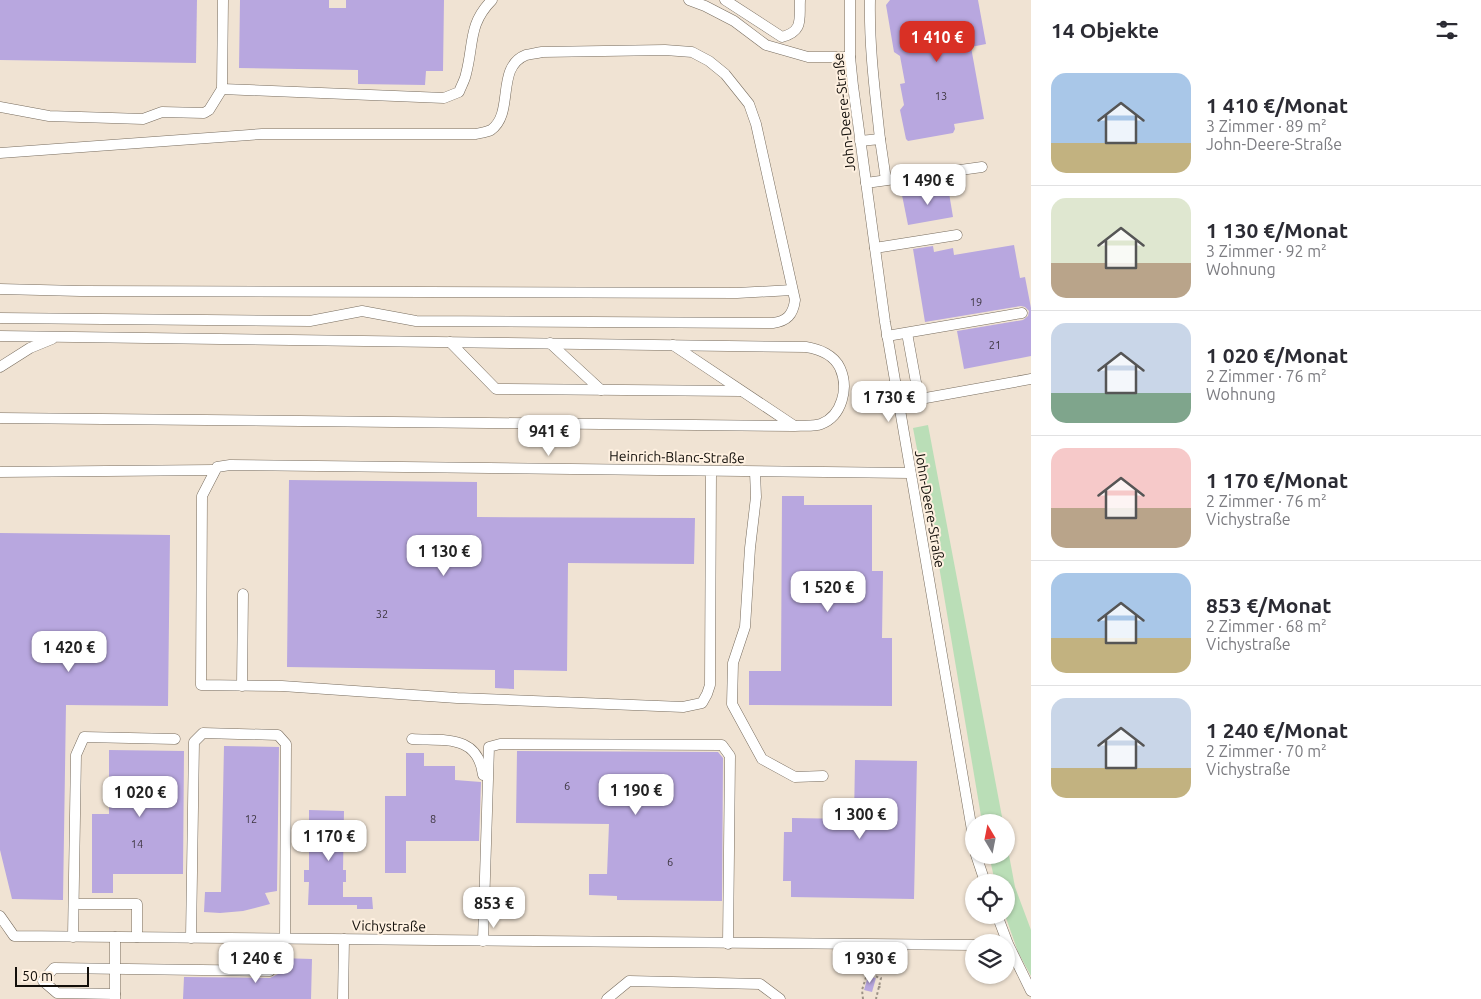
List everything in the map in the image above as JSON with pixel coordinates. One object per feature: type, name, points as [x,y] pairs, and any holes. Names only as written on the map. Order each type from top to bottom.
[{"type":"street","points":[[0,108],[49,116],[143,119],[162,112],[204,113],[209,110],[222,90],[223,0]]},
{"type":"street","points":[[222,90],[444,98],[459,92],[466,74],[475,23],[482,10],[492,0]]},
{"type":"street","points":[[689,0],[734,21],[766,45],[808,57],[850,57]]},
{"type":"street","points":[[725,0],[782,37],[793,34],[799,27],[800,0]]},
{"type":"street","name":"John-Deere-Straße","points":[[850,0],[850,57],[887,336],[969,814]]},
{"type":"street","points":[[870,0],[869,29],[886,180]]},
{"type":"street","points":[[0,153],[262,134],[476,134],[490,130],[500,119],[508,78],[513,65],[525,56],[542,52],[665,50],[692,52],[709,61],[725,74],[748,104],[756,124],[795,300],[794,309],[790,315],[783,322],[773,323],[416,320],[362,311],[310,321],[0,318]]},
{"type":"street","points":[[860,141],[880,139]]},
{"type":"street","points":[[866,183],[982,167]]},
{"type":"street","points":[[875,248],[957,235]]},
{"type":"street","points":[[0,289],[727,294],[792,290]]},
{"type":"street","points":[[887,336],[1022,313]]},
{"type":"street","points":[[907,333],[919,399]]},
{"type":"street","points":[[0,336],[806,346],[819,349],[831,357],[840,367],[844,382],[841,405],[833,415],[820,424],[794,426],[0,418]]},
{"type":"street","points":[[0,367],[30,348],[57,337]]},
{"type":"street","points":[[450,342],[496,389],[741,391]]},
{"type":"street","points":[[550,343],[601,390]]},
{"type":"street","points":[[673,345],[794,426]]},
{"type":"street","points":[[898,403],[1031,380]]},
{"type":"street","name":"Heinrich-Blanc-Straße","points":[[0,472],[212,474],[217,467],[230,465],[910,473]]},
{"type":"street","points":[[212,474],[202,496],[201,685],[282,686],[457,698],[683,708],[702,703],[708,694],[710,685],[711,472]]},
{"type":"street","points":[[755,472],[756,497],[750,548],[745,627],[733,663],[732,704],[762,758],[795,777],[824,776]]},
{"type":"street","points":[[242,686],[243,594]]},
{"type":"street","points":[[191,938],[194,742],[203,733],[278,735],[286,744],[286,939]]},
{"type":"street","points":[[73,937],[76,755],[84,737],[175,739]]},
{"type":"street","points":[[412,740],[455,742],[469,746],[482,762],[480,941]]},
{"type":"street","points":[[480,941],[489,747],[500,744],[722,745],[730,756],[728,944]]},
{"type":"street","points":[[79,904],[137,904],[137,937]]},
{"type":"street","name":"Vichystraße","points":[[0,916],[14,936],[965,945]]},
{"type":"street","points":[[115,937],[115,968],[115,997],[57,993],[43,981],[54,968],[115,968],[270,971],[270,939]]},
{"type":"street","points":[[343,999],[344,939]]},
{"type":"street","points":[[1015,960],[1031,991]]},
{"type":"street","points":[[607,999],[629,981],[760,984],[780,999]]},
{"type":"path","points":[[864,999],[862,990],[867,974],[881,978],[876,999]]},
{"type":"path","points":[[878,987],[883,987]]},
{"type":"green space","points":[[928,425],[1001,814],[981,814],[937,554],[913,428]]},
{"type":"green space","points":[[991,864],[1011,864],[1013,874],[993,874]]},
{"type":"green space","points":[[1015,887],[1031,930],[1031,976],[1018,952],[1015,943],[1015,934],[1012,934],[1008,924],[1015,924]]},
{"type":"building","points":[[0,0],[197,0],[196,63],[0,60]]},
{"type":"building","points":[[240,0],[329,0],[329,8],[346,8],[346,0],[444,0],[443,71],[426,71],[425,85],[358,84],[358,70],[239,68]]},
{"type":"building","points":[[890,0],[978,0],[986,44],[971,47],[984,119],[954,124],[955,129],[953,133],[908,141],[906,139],[900,110],[904,105],[900,84],[905,83],[900,56],[894,52],[886,5]]},
{"type":"building","points":[[948,187],[953,217],[908,225],[902,195]]},
{"type":"building","points":[[1014,245],[1020,278],[1025,277],[1031,308],[1031,356],[964,369],[957,331],[1023,320],[1028,316],[1029,311],[1021,306],[925,322],[913,249],[933,246],[934,252],[953,248],[954,255]]},
{"type":"building","points":[[289,480],[477,482],[477,517],[695,518],[694,564],[568,563],[567,671],[514,670],[514,689],[495,688],[495,670],[287,667]]},
{"type":"building","points":[[782,496],[804,496],[804,505],[872,505],[872,571],[883,571],[882,638],[892,638],[892,706],[749,705],[749,671],[781,671]]},
{"type":"building","points":[[0,533],[170,535],[168,706],[66,705],[63,900],[12,899],[0,850]]},
{"type":"building","points":[[224,746],[279,747],[277,891],[265,893],[270,904],[243,911],[204,912],[205,892],[221,892]]},
{"type":"building","points":[[109,750],[184,751],[183,874],[113,874],[113,893],[92,893],[92,814],[109,814]]},
{"type":"building","points":[[517,751],[718,752],[723,758],[722,901],[617,900],[617,896],[589,895],[589,874],[607,874],[609,824],[516,823]]},
{"type":"building","points":[[406,753],[424,753],[424,766],[455,766],[455,780],[481,782],[479,841],[406,841],[406,873],[385,873],[385,796],[406,796]]},
{"type":"building","points":[[855,760],[917,761],[914,899],[791,897],[791,881],[783,881],[784,832],[792,832],[792,818],[854,819]]},
{"type":"building","points":[[309,810],[344,811],[343,870],[346,870],[346,882],[343,882],[343,897],[372,897],[373,909],[357,909],[357,905],[308,905],[309,882],[304,882],[304,870],[309,870]]},
{"type":"building","points":[[279,958],[312,959],[311,999],[183,999],[184,977],[270,978],[278,974]]},
{"type":"building","points":[[868,976],[876,978],[872,992],[864,990]]}]
